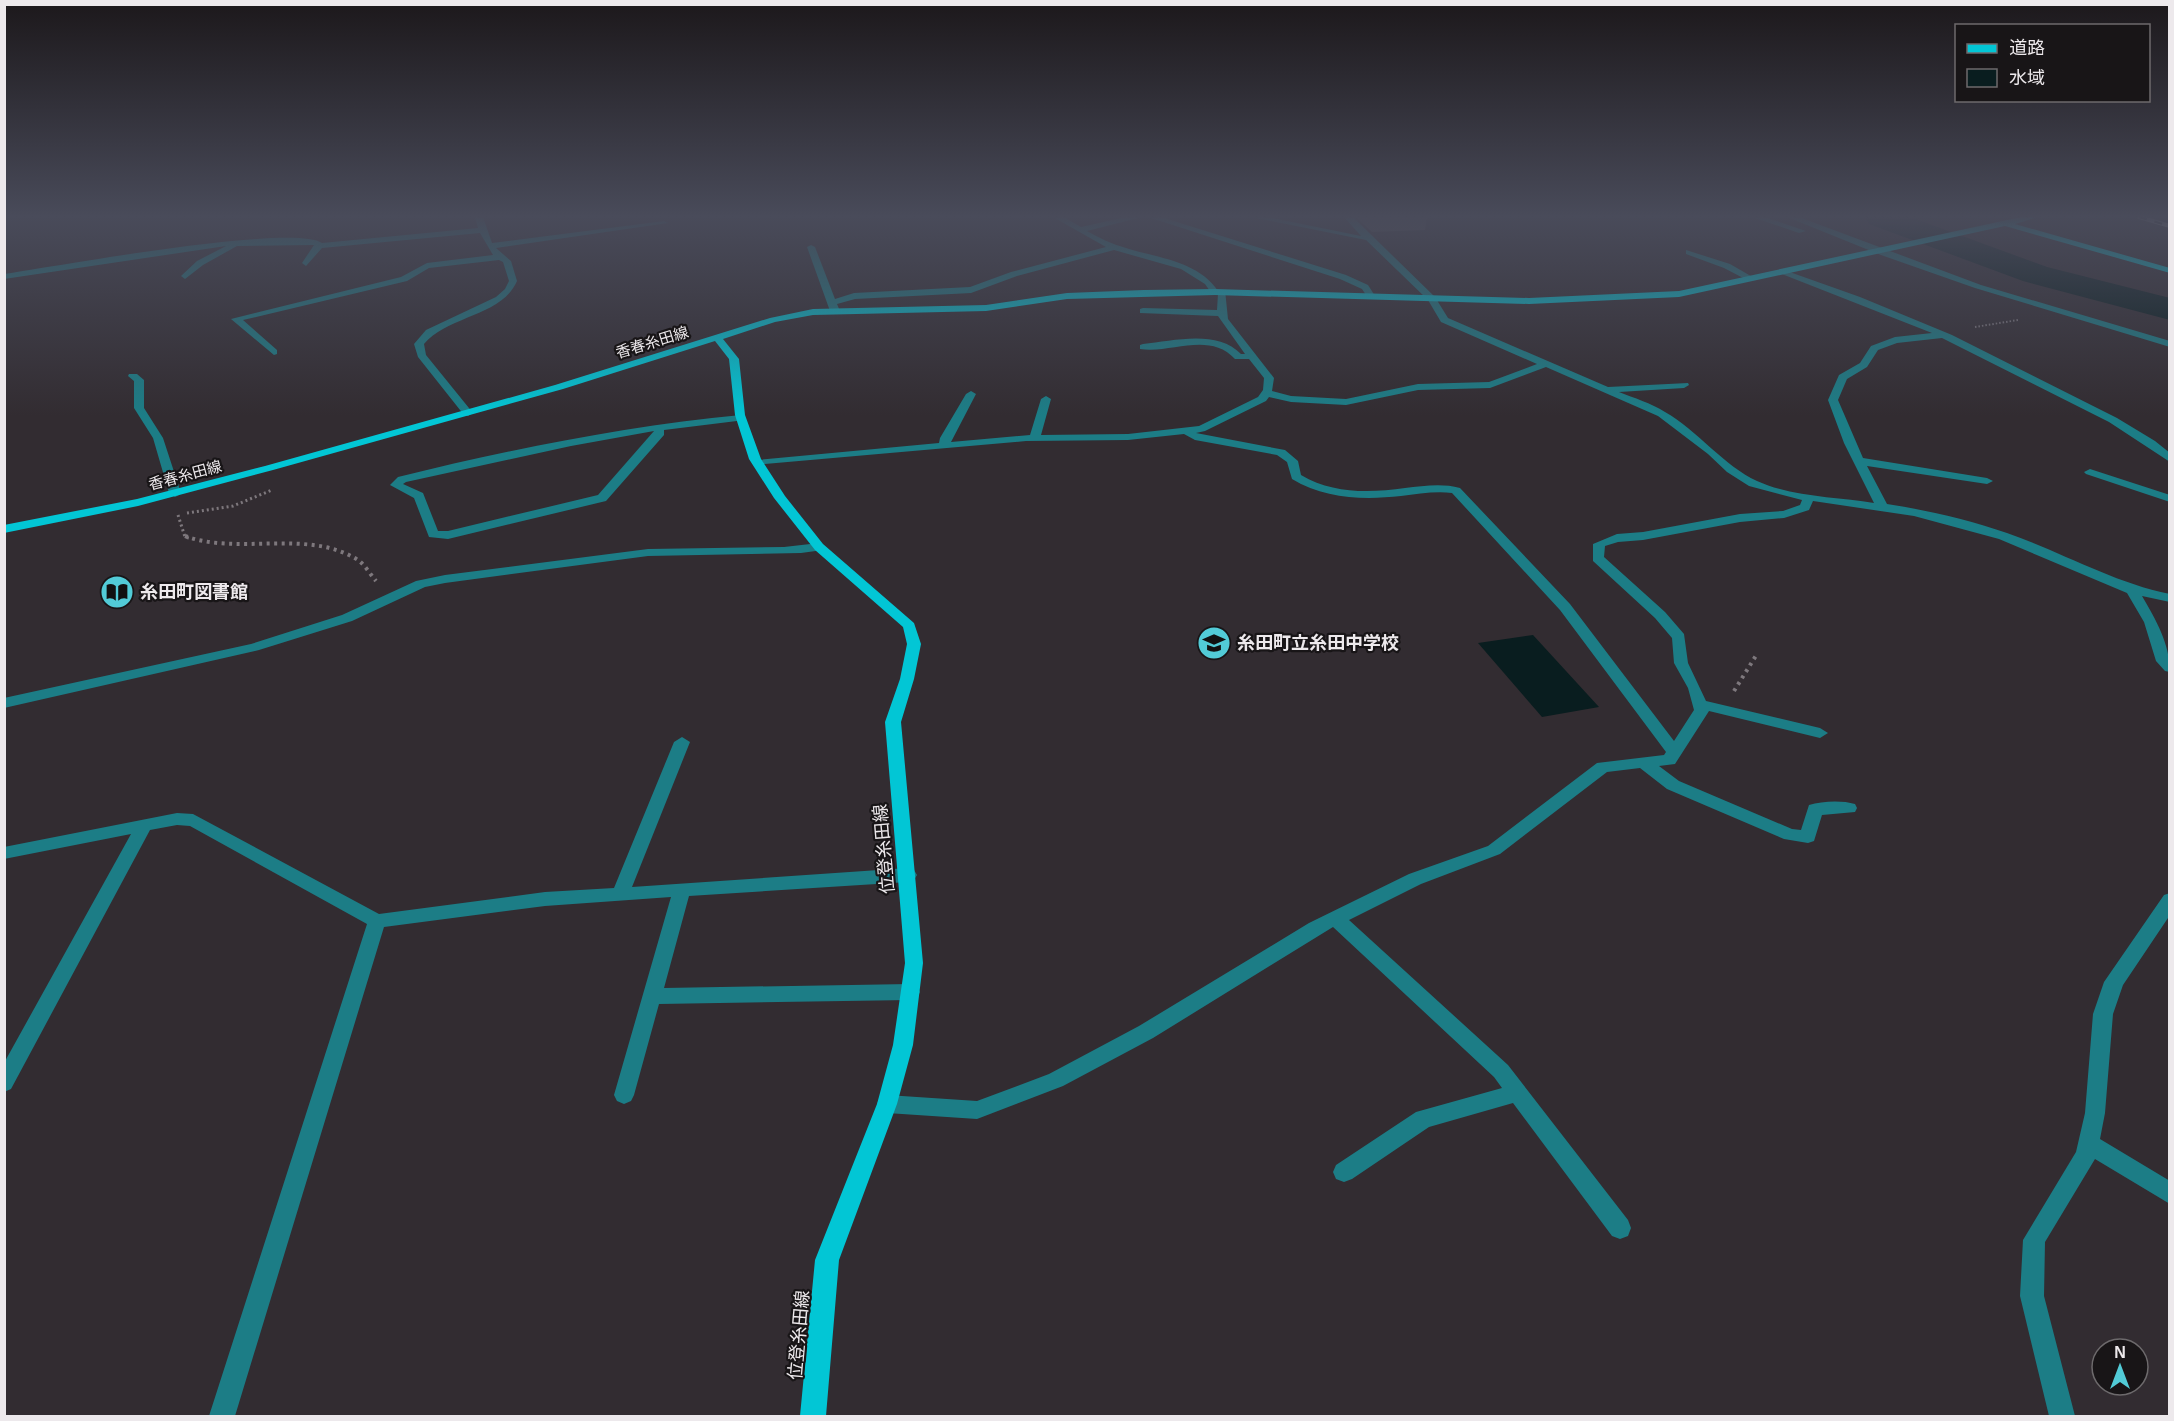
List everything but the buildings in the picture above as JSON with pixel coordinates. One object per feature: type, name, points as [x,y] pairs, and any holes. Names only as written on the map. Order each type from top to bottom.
[{"type":"main road","name":"香春糸田線","points":[[4,529],[175,493],[468,412],[773,320],[833,307],[939,311],[986,308],[1067,296],[1218,292],[1432,299],[1597,299],[1679,294],[1731,283]]},
{"type":"main road","name":"位登糸田線","points":[[717,338],[734,359],[741,418],[758,463],[780,498],[819,547],[909,626],[914,644],[907,679],[893,722],[914,963],[903,1045],[887,1104],[827,1260],[813,1416]]},
{"type":"street","points":[[274,352],[236,320],[386,283]]},
{"type":"street","points":[[468,412],[421,355],[419,344],[429,332],[499,299],[509,290],[512,283]]},
{"type":"street","points":[[824,283],[833,307],[854,296],[971,290],[989,283]]},
{"type":"street","points":[[758,463],[1035,438],[1128,437],[1201,429],[1262,399],[1266,393],[1269,378],[1253,356],[1227,328],[1221,313],[1224,299],[1211,283]]},
{"type":"street","points":[[1357,283],[1365,287],[1371,296]]},
{"type":"street","points":[[1416,283],[1432,299],[1444,320],[1662,414],[1712,452],[1731,470],[1753,484],[1809,497],[1881,506],[2003,536],[2132,590],[2169,598]]},
{"type":"street","points":[[1813,283],[1942,334],[2113,420],[2151,443],[2169,459]]},
{"type":"street","points":[[1968,283],[2052,312],[2169,344]]},
{"type":"street","points":[[1143,311],[1221,313]]},
{"type":"street","points":[[1881,506],[1833,400],[1844,377],[1864,365],[1874,348],[1895,340],[1942,334]]},
{"type":"street","points":[[1143,347],[1213,342],[1224,344],[1238,357],[1253,356]]},
{"type":"street","points":[[1266,393],[1291,399],[1346,402],[1418,387],[1490,385],[1546,364]]},
{"type":"street","points":[[133,375],[139,380],[139,408],[158,438],[175,493]]},
{"type":"street","points":[[1608,390],[1684,385]]},
{"type":"street","points":[[945,446],[945,438],[971,394]]},
{"type":"street","points":[[1035,438],[1046,399]]},
{"type":"street","points":[[657,426],[660,433],[602,498],[448,535],[433,534],[419,496],[396,484],[402,479],[605,434],[657,426],[741,418]]},
{"type":"street","points":[[1185,430],[1195,437],[1281,452],[1292,461],[1296,477],[1308,485],[1332,491],[1392,493],[1443,488],[1455,490],[1565,607],[1674,752]]},
{"type":"street","points":[[1859,461],[1987,481]]},
{"type":"street","points":[[2090,472],[2169,499]]},
{"type":"street","points":[[887,1104],[977,1110],[1056,1080],[1146,1032],[1335,918],[1414,879],[1494,850],[1603,767],[1669,760],[1702,710],[1695,688],[1681,663],[1678,637],[1660,615],[1598,558],[1599,544],[1617,538],[1643,536],[1740,518],[1784,514],[1805,507],[1809,497]]},
{"type":"street","points":[[4,703],[254,646],[347,618],[421,584],[445,579],[679,550],[789,553],[819,547]]},
{"type":"street","points":[[2132,590],[2151,622],[2163,661],[2169,668]]},
{"type":"street","points":[[1700,704],[1820,733]]},
{"type":"street","points":[[620,894],[682,742]]},
{"type":"street","points":[[1643,763],[1673,785],[1790,835],[1808,837],[1815,809],[1849,808]]},
{"type":"street","points":[[4,853],[177,819],[193,820],[377,921],[545,899],[908,875]]},
{"type":"street","points":[[4,1083],[144,826]]},
{"type":"street","points":[[624,1095],[682,890]]},
{"type":"street","points":[[2062,1416],[2032,1296],[2034,1240],[2086,1155],[2095,1113],[2103,1014],[2114,982],[2169,900]]},
{"type":"street","points":[[1335,918],[1501,1071],[1620,1228]]},
{"type":"street","points":[[222,1416],[377,921]]},
{"type":"street","points":[[652,996],[910,992]]},
{"type":"street","points":[[1344,1172],[1423,1119],[1517,1093]]},
{"type":"street","points":[[2088,1143],[2169,1194]]},
{"type":"path","points":[[1942,334],[2052,312]]},
{"type":"path","points":[[178,515],[178,525],[185,537],[208,543],[304,544],[335,550],[359,561],[390,597]]},
{"type":"path","points":[[1723,709],[1757,654]]},
{"type":"water","points":[[1533,635],[1599,707],[1542,717],[1478,643]]},
{"type":"waterway","points":[[2071,283],[2170,309]]},
{"type":"place","name":"糸田町図書館","points":[[117,592]]},
{"type":"place","name":"糸田町立糸田中学校","points":[[1214,643]]}]
